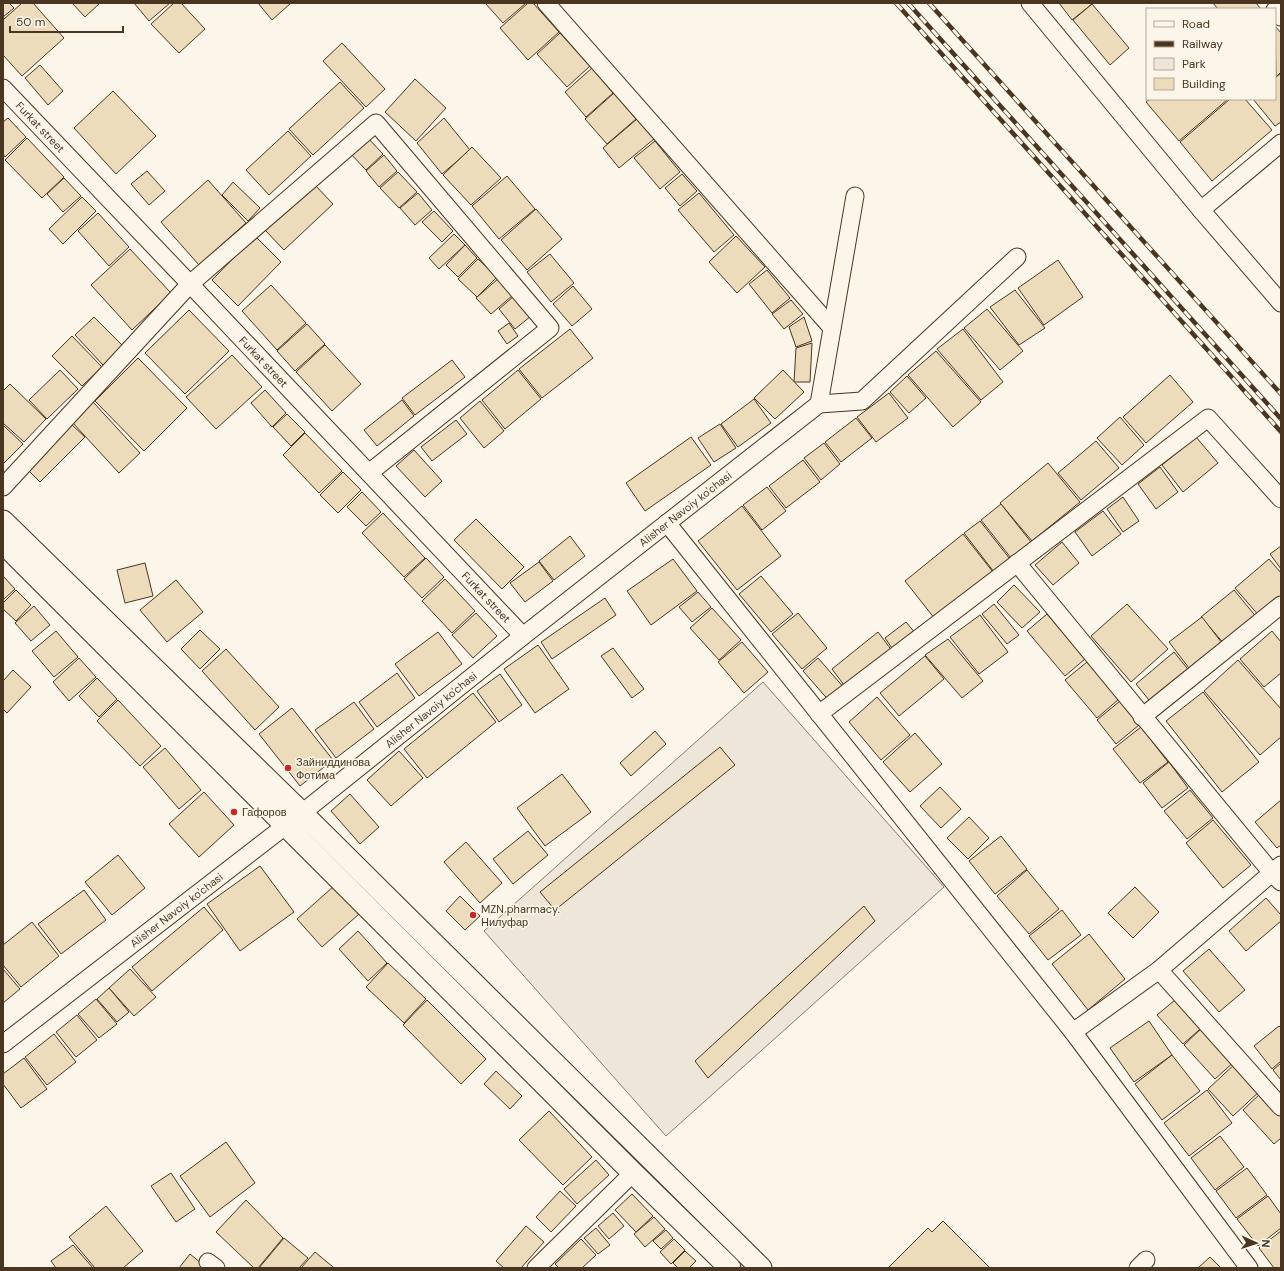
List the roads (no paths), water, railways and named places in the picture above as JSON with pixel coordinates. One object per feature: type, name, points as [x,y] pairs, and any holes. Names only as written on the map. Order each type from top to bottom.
[{"type":"main road","points":[[3,521],[294,819],[633,1173],[730,1268]]},
{"type":"main road","points":[[3,543],[294,819],[761,1268]]},
{"type":"street","points":[[546,3],[832,328]]},
{"type":"street","points":[[1030,3],[1201,210],[1281,303]]},
{"type":"street","name":"Furkat street","points":[[3,88],[523,636]]},
{"type":"street","points":[[3,487],[190,284],[376,123],[550,328],[369,473]]},
{"type":"street","points":[[1201,210],[1281,143]]},
{"type":"street","points":[[855,196],[819,404],[862,400],[1017,257]]},
{"type":"street","name":"Alisher Navoiy ko'chasi","points":[[3,1044],[294,819],[523,636],[819,404]]},
{"type":"street","points":[[819,714],[1208,418],[1281,499]]},
{"type":"street","points":[[667,524],[1073,1032],[1249,1268]]},
{"type":"street","points":[[1017,563],[1142,717],[1278,873],[1159,970],[1073,1032]]},
{"type":"street","points":[[1142,717],[1281,605]]},
{"type":"street","points":[[1159,970],[1281,1107]]},
{"type":"street","points":[[536,1268],[633,1173]]},
{"type":"railway","points":[[896,3],[1281,432]]},
{"type":"railway","points":[[908,3],[1281,419]]},
{"type":"railway","points":[[929,3],[1281,394]]},
{"type":"place","name":"Зайниддинова Фотима","points":[[288,768]]},
{"type":"place","name":"Гафоров","points":[[234,812]]},
{"type":"place","name":"MZN pharmacy. Нилуфар","points":[[473,915]]}]
